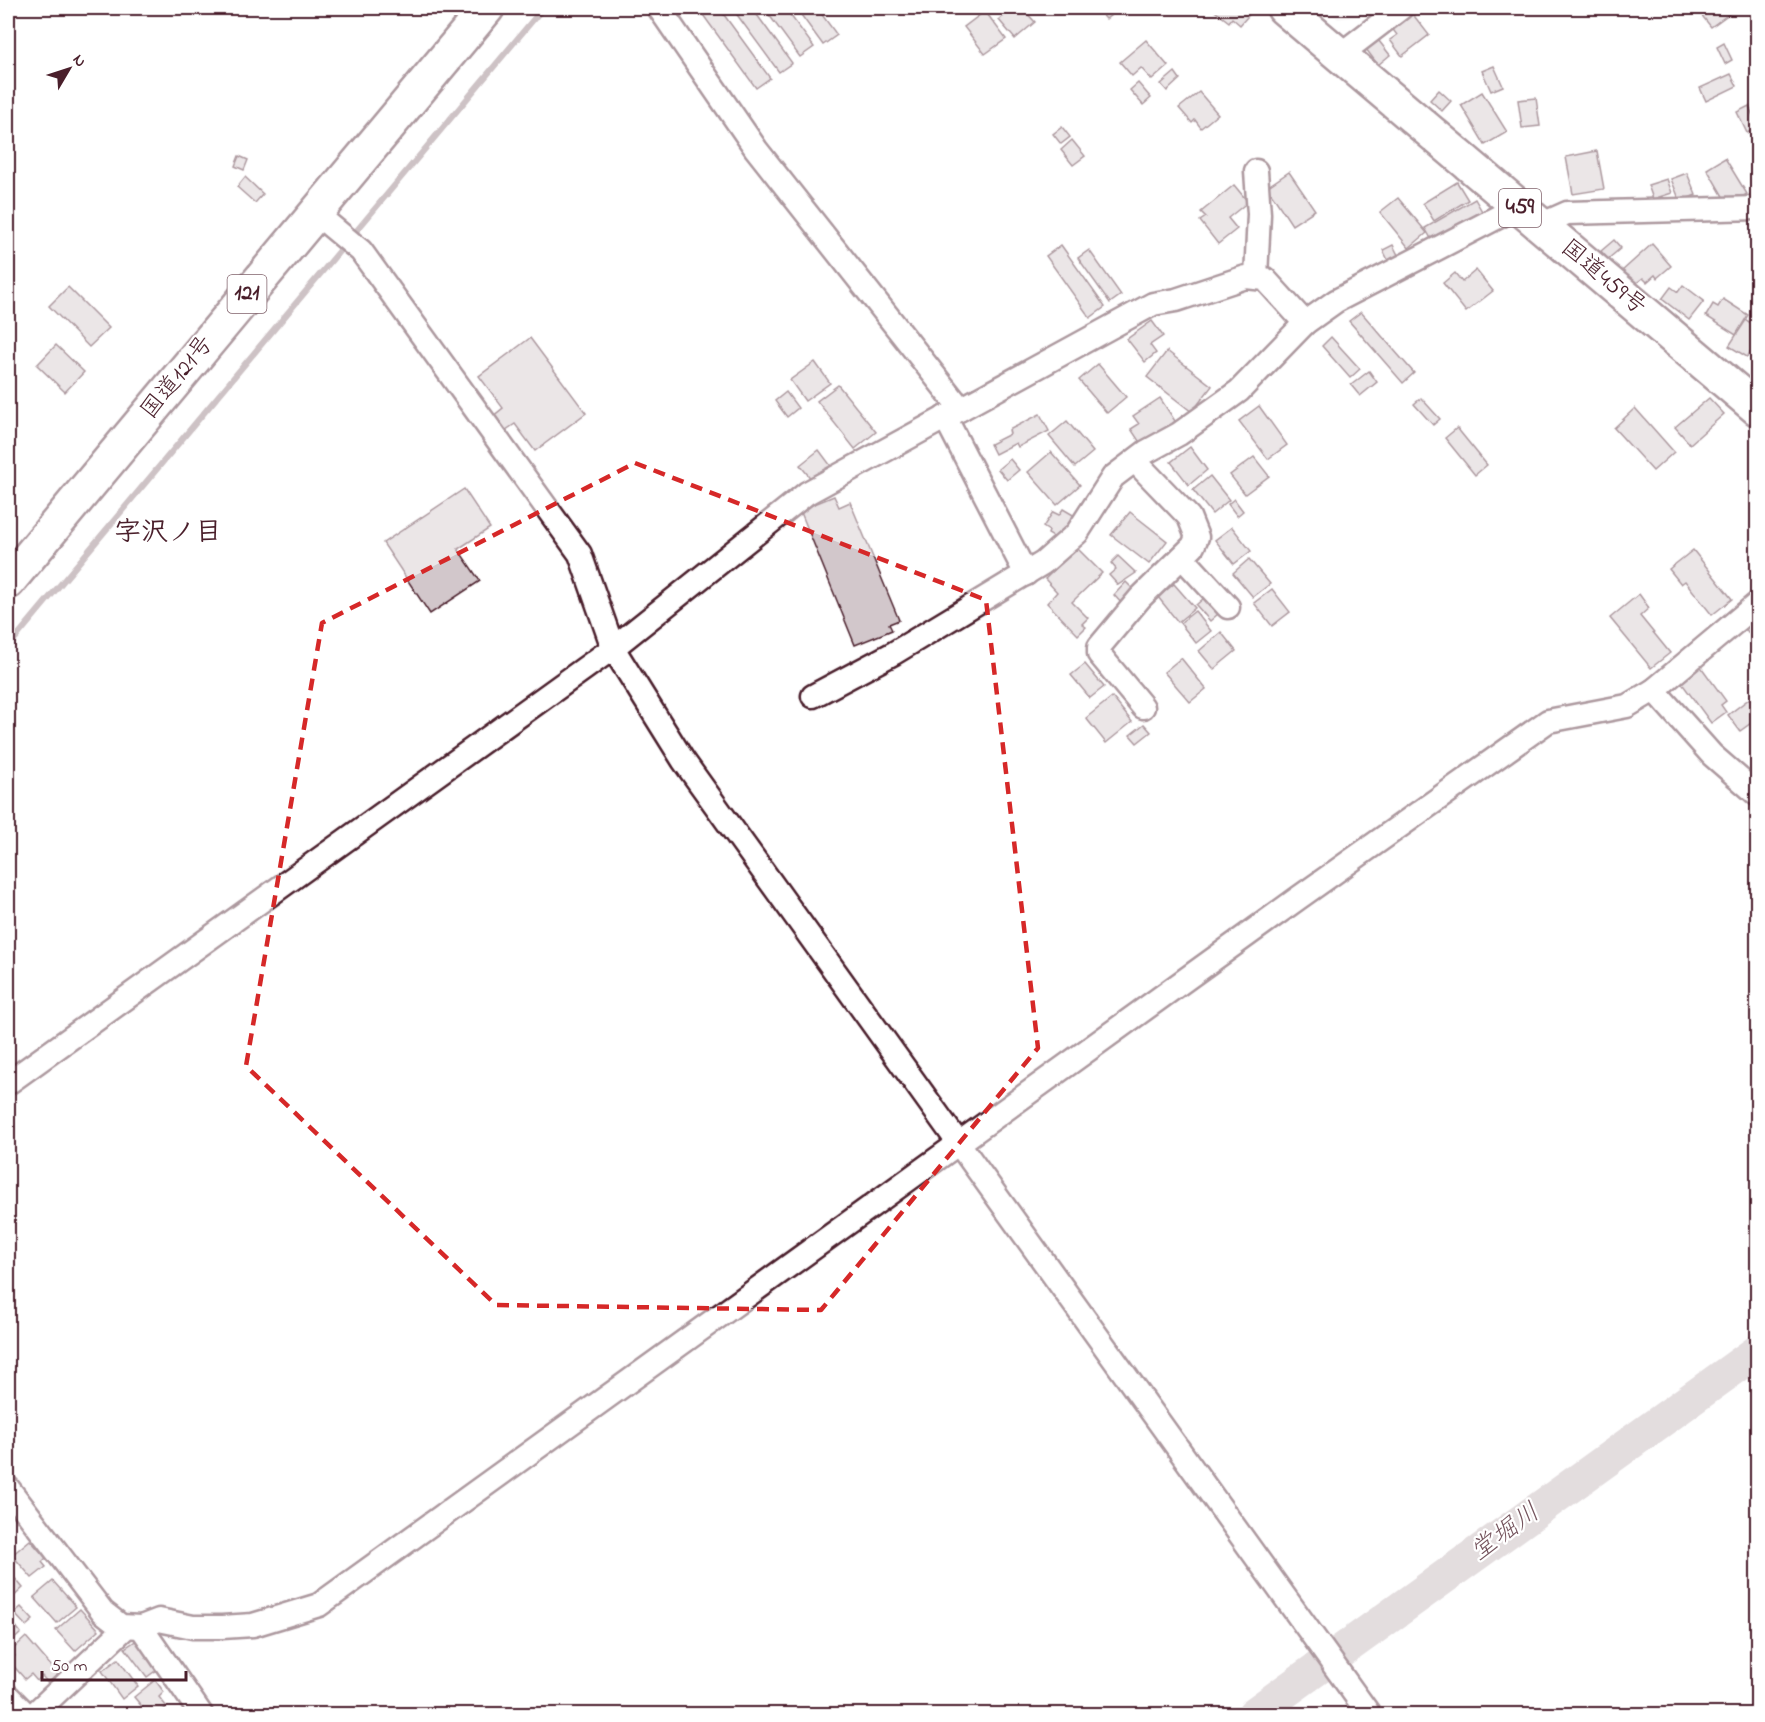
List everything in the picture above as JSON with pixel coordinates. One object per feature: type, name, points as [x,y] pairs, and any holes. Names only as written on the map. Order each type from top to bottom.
[{"type":"highway","name":"国道121号","points":[[8,582],[314,212],[487,8]]},
{"type":"highway","name":"国道459号","points":[[1284,8],[1758,409]]},
{"type":"street","points":[[659,8],[756,149],[953,413],[1026,574]]},
{"type":"street","points":[[1341,54],[1401,8]]},
{"type":"street","points":[[1256,171],[1259,214],[1256,277]]},
{"type":"street","points":[[813,696],[894,653],[1044,563],[1072,539],[1113,477],[1179,435],[1239,391],[1305,323],[1336,301],[1492,220],[1567,213],[1758,208]]},
{"type":"street","points":[[314,212],[361,251],[580,554],[613,648],[683,760],[1369,1714]]},
{"type":"street","points":[[8,1083],[613,648],[807,493],[1153,304],[1176,300],[1246,277],[1256,277],[1265,279],[1305,323]]},
{"type":"street","points":[[1135,461],[1189,517],[1197,537],[1193,546],[1140,598],[1100,647],[1100,654],[1143,707]]},
{"type":"street","points":[[1182,557],[1228,607]]},
{"type":"street","points":[[34,1714],[123,1630],[131,1626],[159,1620],[193,1627],[253,1625],[319,1605],[1548,721],[1627,706],[1654,690],[1758,603]]},
{"type":"street","points":[[1654,690],[1712,755],[1758,795]]},
{"type":"street","points":[[8,1488],[103,1612],[131,1626],[201,1714]]},
{"type":"street","points":[[8,1696],[26,1714]]},
{"type":"highlighted area","points":[[635,463],[986,600],[1038,1048],[821,1310],[496,1305],[246,1066],[322,623]]},
{"type":"shaded area","points":[[1324,8],[1376,8],[1366,16],[1338,19]]},
{"type":"building","points":[[698,8],[719,8],[770,78],[756,88]]},
{"type":"building","points":[[732,8],[752,8],[792,63],[779,72]]},
{"type":"building","points":[[764,8],[785,8],[814,47],[800,57]]},
{"type":"building","points":[[796,8],[817,8],[837,35],[823,45]]},
{"type":"building","points":[[1013,8],[1022,8],[1035,22],[1015,39],[999,20]]},
{"type":"building","points":[[1096,8],[1120,8],[1106,19]]},
{"type":"building","points":[[1211,8],[1255,8],[1240,25],[1232,18],[1229,22]]},
{"type":"building","points":[[1696,8],[1737,8],[1711,27]]},
{"type":"building","points":[[985,11],[1006,39],[985,54],[964,27]]},
{"type":"building","points":[[1411,12],[1429,35],[1402,56],[1390,40],[1397,35],[1391,27]]},
{"type":"building","points":[[1375,36],[1390,55],[1378,65],[1363,45]]},
{"type":"building","points":[[1146,40],[1168,66],[1152,80],[1141,68],[1132,76],[1120,62]]},
{"type":"building","points":[[1724,43],[1732,60],[1725,64],[1717,47]]},
{"type":"building","points":[[1494,66],[1503,86],[1491,91],[1482,71]]},
{"type":"building","points":[[1175,72],[1180,79],[1167,91],[1161,84]]},
{"type":"building","points":[[1731,74],[1737,86],[1706,101],[1700,88]]},
{"type":"building","points":[[1138,83],[1151,98],[1143,105],[1130,90]]},
{"type":"building","points":[[1439,90],[1451,101],[1442,111],[1430,100]]},
{"type":"building","points":[[1199,92],[1218,114],[1201,128],[1195,120],[1192,123],[1179,108]]},
{"type":"building","points":[[1482,92],[1507,132],[1485,145],[1461,105]]},
{"type":"building","points":[[1536,98],[1540,126],[1522,128],[1518,100]]},
{"type":"building","points":[[1749,106],[1758,128],[1747,133],[1737,112]]},
{"type":"building","points":[[1062,127],[1070,137],[1061,144],[1053,134]]},
{"type":"building","points":[[1072,140],[1085,156],[1073,165],[1061,150]]},
{"type":"building","points":[[1597,151],[1604,189],[1573,194],[1566,157]]},
{"type":"building","points":[[239,156],[248,160],[244,170],[235,166]]},
{"type":"building","points":[[1725,158],[1747,194],[1728,205],[1707,169]]},
{"type":"building","points":[[1289,172],[1315,210],[1292,225],[1267,187]]},
{"type":"building","points":[[1687,173],[1696,195],[1680,201],[1671,179]]},
{"type":"building","points":[[245,177],[263,194],[255,203],[237,187]]},
{"type":"building","points":[[1667,179],[1672,193],[1653,199],[1648,185]]},
{"type":"building","points":[[1457,182],[1468,200],[1434,221],[1423,203]]},
{"type":"building","points":[[1234,185],[1248,202],[1228,218],[1237,229],[1218,244],[1200,221],[1206,217],[1201,212]]},
{"type":"building","points":[[1398,198],[1427,233],[1409,248],[1380,212]]},
{"type":"building","points":[[1475,199],[1483,213],[1433,242],[1425,228]]},
{"type":"building","points":[[1614,240],[1621,248],[1608,259],[1601,251]]},
{"type":"building","points":[[1652,244],[1671,266],[1657,278],[1655,275],[1647,282],[1643,278],[1634,285],[1622,271]]},
{"type":"building","points":[[1061,245],[1105,307],[1090,318],[1046,256]]},
{"type":"building","points":[[1393,245],[1400,259],[1390,264],[1383,250]]},
{"type":"building","points":[[1089,250],[1121,295],[1110,303],[1078,258]]},
{"type":"building","points":[[1476,270],[1493,291],[1466,312],[1443,283],[1455,273],[1462,282]]},
{"type":"building","points":[[1683,285],[1704,301],[1689,320],[1662,299],[1671,287],[1678,292]]},
{"type":"building","points":[[68,287],[109,328],[89,347],[49,306]]},
{"type":"building","points":[[1723,299],[1748,315],[1736,335],[1706,316],[1713,304],[1718,307]]},
{"type":"building","points":[[1361,312],[1414,373],[1403,383],[1349,321]]},
{"type":"building","points":[[1746,320],[1758,327],[1758,342],[1747,357],[1729,346]]},
{"type":"building","points":[[1152,321],[1163,336],[1150,345],[1156,353],[1145,362],[1127,339]]},
{"type":"building","points":[[1331,337],[1360,369],[1350,378],[1322,346]]},
{"type":"building","points":[[530,338],[586,413],[535,451],[515,424],[503,432],[492,417],[503,408],[479,376]]},
{"type":"building","points":[[56,345],[84,372],[65,392],[37,365]]},
{"type":"building","points":[[1167,351],[1212,386],[1192,412],[1147,377]]},
{"type":"building","points":[[815,362],[830,383],[805,401],[790,380]]},
{"type":"building","points":[[1098,364],[1126,397],[1107,413],[1079,380]]},
{"type":"building","points":[[1369,371],[1377,382],[1360,396],[1351,385]]},
{"type":"building","points":[[838,385],[876,432],[855,449],[817,401]]},
{"type":"building","points":[[786,392],[798,408],[787,417],[775,401]]},
{"type":"building","points":[[1160,398],[1177,424],[1143,447],[1131,429],[1139,424],[1133,416]]},
{"type":"building","points":[[1421,398],[1440,419],[1433,425],[1414,404]]},
{"type":"building","points":[[1709,398],[1724,414],[1690,444],[1675,427]]},
{"type":"building","points":[[1259,406],[1287,445],[1268,459],[1239,421]]},
{"type":"building","points":[[1635,408],[1674,452],[1653,471],[1614,428]]},
{"type":"building","points":[[1040,414],[1049,431],[1018,447],[1016,443],[995,454],[990,444],[1010,434],[1009,430]]},
{"type":"building","points":[[1067,421],[1093,452],[1075,467],[1049,436]]},
{"type":"building","points":[[1457,428],[1487,465],[1475,475],[1445,438]]},
{"type":"building","points":[[1190,447],[1207,470],[1189,485],[1171,462]]},
{"type":"building","points":[[819,450],[831,466],[812,480],[800,465]]},
{"type":"building","points":[[1051,452],[1080,485],[1057,505],[1028,472]]},
{"type":"building","points":[[1254,457],[1269,476],[1245,494],[1230,475]]},
{"type":"building","points":[[1010,459],[1019,470],[1007,480],[998,469]]},
{"type":"building","points":[[1210,476],[1229,500],[1212,514],[1193,490]]},
{"type":"building","points":[[464,489],[490,528],[458,549],[480,581],[430,614],[383,543]]},
{"type":"building","points":[[834,496],[839,507],[850,502],[899,620],[889,624],[892,630],[855,645],[800,510]]},
{"type":"building","points":[[1234,499],[1243,511],[1237,516],[1228,504]]},
{"type":"building","points":[[1063,509],[1075,516],[1060,541],[1048,534],[1049,531],[1043,527],[1053,512],[1059,515]]},
{"type":"building","points":[[1130,512],[1167,541],[1149,564],[1111,535]]},
{"type":"building","points":[[1232,527],[1251,551],[1234,564],[1215,540]]},
{"type":"building","points":[[1077,548],[1102,573],[1072,602],[1088,618],[1082,624],[1086,627],[1078,635],[1047,603],[1057,592],[1045,579]]},
{"type":"building","points":[[1693,550],[1732,599],[1712,615],[1685,581],[1681,584],[1669,569]]},
{"type":"building","points":[[1118,556],[1136,573],[1118,585],[1109,575],[1116,569],[1111,563]]},
{"type":"building","points":[[1249,559],[1270,584],[1253,597],[1233,573]]},
{"type":"building","points":[[1126,582],[1135,591],[1122,604],[1114,595]]},
{"type":"building","points":[[1174,584],[1195,608],[1178,622],[1158,597]]},
{"type":"building","points":[[1272,589],[1290,612],[1272,626],[1254,603]]},
{"type":"building","points":[[1639,594],[1649,608],[1640,616],[1670,653],[1651,668],[1610,618]]},
{"type":"building","points":[[1204,598],[1218,614],[1210,621],[1196,605]]},
{"type":"building","points":[[1195,611],[1211,631],[1196,643],[1180,623]]},
{"type":"building","points":[[1758,619],[1758,646],[1745,628]]},
{"type":"building","points":[[1221,632],[1236,651],[1214,669],[1199,651]]},
{"type":"building","points":[[1181,658],[1206,689],[1190,702],[1164,672]]},
{"type":"building","points":[[1085,664],[1104,687],[1090,698],[1071,675]]},
{"type":"building","points":[[1699,664],[1726,701],[1721,705],[1726,712],[1711,723],[1678,678]]},
{"type":"building","points":[[1758,692],[1758,718],[1740,731],[1728,715]]},
{"type":"building","points":[[1112,697],[1132,722],[1106,743],[1086,718]]},
{"type":"building","points":[[1144,724],[1151,732],[1137,743],[1130,735]]},
{"type":"building","points":[[30,1540],[46,1558],[42,1562],[46,1567],[32,1578],[12,1555]]},
{"type":"building","points":[[8,1570],[23,1588],[10,1600],[8,1597]]},
{"type":"building","points":[[53,1581],[76,1607],[57,1623],[34,1597]]},
{"type":"building","points":[[21,1607],[33,1620],[26,1626],[14,1613]]},
{"type":"building","points":[[80,1609],[99,1630],[75,1651],[56,1630]]},
{"type":"building","points":[[8,1616],[21,1633],[8,1645]]},
{"type":"building","points":[[26,1637],[58,1674],[48,1683],[42,1676],[37,1681],[31,1674],[25,1679],[9,1661],[15,1656],[11,1651]]},
{"type":"building","points":[[140,1638],[162,1666],[147,1677],[125,1648]]},
{"type":"building","points":[[118,1659],[138,1686],[122,1699],[102,1671]]},
{"type":"building","points":[[155,1680],[164,1692],[159,1697],[167,1707],[157,1714],[148,1714],[134,1697]]},
{"type":"waterway","points":[[8,647],[543,8]]},
{"type":"waterway","name":"堂堀川","points":[[1254,1714],[1758,1351]]},
{"type":"district","name":"字沢ノ目","points":[[168,533]]}]
